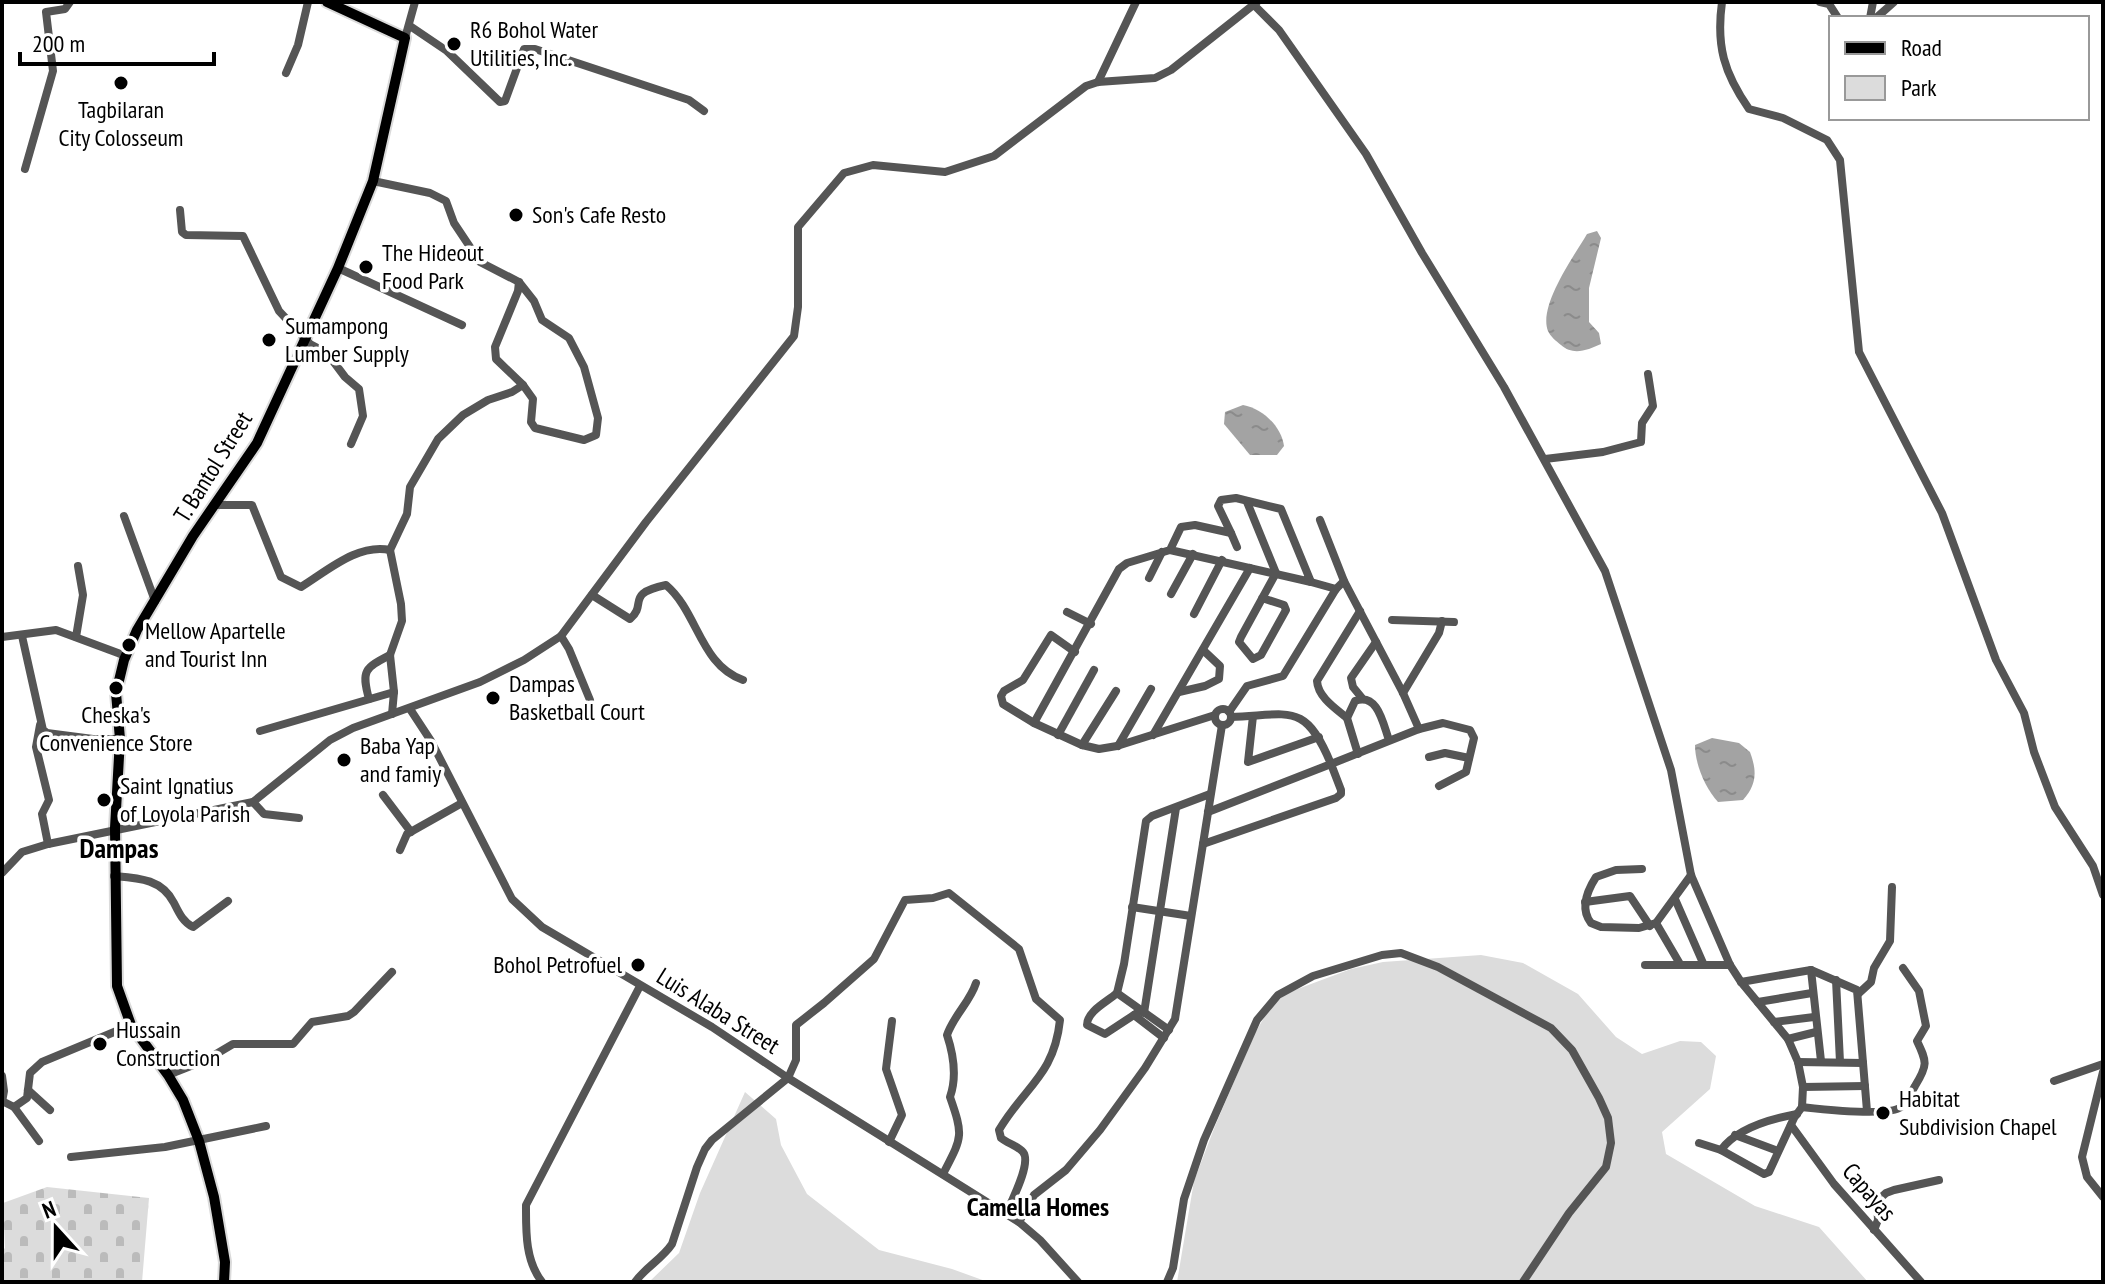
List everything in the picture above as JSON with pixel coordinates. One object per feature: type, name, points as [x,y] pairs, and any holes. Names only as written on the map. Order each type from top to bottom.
[{"type":"main road","points":[[327,2],[405,38]]},
{"type":"main road","name":"T. Bantol Street","points":[[224,1282],[225,1262],[214,1197],[199,1141],[183,1100],[131,1025],[117,986],[114,876],[120,739],[116,693],[137,630],[214,505],[257,443],[338,268],[373,181],[405,38]]},
{"type":"street","points":[[25,169],[53,71],[46,12],[65,9],[70,2]]},
{"type":"street","points":[[286,73],[298,45],[308,2]]},
{"type":"street","points":[[405,38],[415,2]]},
{"type":"street","points":[[1098,82],[1136,2]]},
{"type":"street","points":[[1722,2],[1722,58],[1732,85],[1749,109],[1783,118],[1827,140],[1840,160],[1859,352],[1942,513],[1996,660],[2024,713],[2034,752],[2055,807],[2093,866],[2103,895]]},
{"type":"street","points":[[1820,2],[1834,5]]},
{"type":"street","points":[[1876,16],[1894,2]]},
{"type":"street","points":[[2,873],[22,852],[48,844],[253,802],[330,740],[353,728],[480,682],[524,660],[561,636],[646,522],[794,336],[798,307],[798,227],[844,173],[873,165],[945,172],[994,156],[1073,94],[1098,82],[1145,80],[1171,70],[1256,3],[1279,30],[1366,154],[1504,387],[1605,571],[1671,770],[1691,875],[1730,965],[1788,1039],[1798,1062],[1803,1087],[1799,1111],[1769,1172],[1764,1174],[1721,1150],[1699,1143]]},
{"type":"street","points":[[410,26],[447,51],[500,102],[505,101],[524,49],[535,49],[689,100],[704,111]]},
{"type":"street","points":[[373,181],[430,193],[446,201],[454,223],[480,262],[519,282],[534,301],[542,320],[569,338],[584,367],[598,418],[596,435],[584,440],[535,428],[531,422],[533,399],[496,359],[495,347],[519,282]]},
{"type":"street","points":[[180,210],[182,232],[186,235],[243,236],[279,311],[304,339],[327,353],[362,394],[363,416],[351,444]]},
{"type":"street","points":[[338,268],[462,325]]},
{"type":"street","points":[[1545,459],[1603,452],[1641,442],[1642,423],[1653,406],[1648,374]]},
{"type":"street","points":[[392,714],[395,678],[390,655],[402,621],[400,588],[390,550],[407,514],[410,487],[438,439],[463,415],[523,385]]},
{"type":"street","points":[[1237,547],[1218,506],[1221,500],[1236,498],[1281,509],[1311,582]]},
{"type":"street","points":[[1247,502],[1276,573]]},
{"type":"street","points":[[214,505],[252,505],[281,577],[301,587],[359,551],[390,550]]},
{"type":"street","points":[[124,516],[155,602]]},
{"type":"street","points":[[1320,520],[1344,581],[1419,729]]},
{"type":"street","points":[[1149,578],[1181,527],[1188,524],[1231,533]]},
{"type":"street","points":[[1034,723],[1122,566],[1166,551],[1222,560],[1336,589]]},
{"type":"street","points":[[1171,594],[1193,554]]},
{"type":"street","points":[[1194,614],[1222,560]]},
{"type":"street","points":[[76,637],[83,595],[78,566]]},
{"type":"street","points":[[1153,735],[1250,568]]},
{"type":"street","points":[[1262,598],[1284,605],[1286,610],[1261,655],[1253,659],[1239,642],[1262,598],[1276,573]]},
{"type":"street","points":[[1222,725],[1230,722],[1230,714],[1247,686],[1283,676],[1336,589],[1344,581]]},
{"type":"street","points":[[592,595],[630,619],[636,614],[641,593],[666,585],[691,618],[718,665],[743,680]]},
{"type":"street","points":[[1358,754],[1347,718],[1327,701],[1319,691],[1317,681],[1360,611]]},
{"type":"street","points":[[1067,612],[1091,624]]},
{"type":"street","points":[[1392,620],[1454,622]]},
{"type":"street","points":[[1403,693],[1439,633],[1442,621]]},
{"type":"street","points":[[2,637],[56,630],[126,656]]},
{"type":"street","points":[[1075,652],[1051,635],[1023,680],[1004,691],[1001,696],[1003,704],[1058,735],[1099,749],[1215,715],[1222,709],[1230,714],[1253,716],[1292,713],[1306,721],[1319,737],[1341,794],[1203,844]]},
{"type":"street","points":[[22,636],[40,724],[36,747],[49,800],[42,814],[48,844]]},
{"type":"street","points":[[561,636],[590,700]]},
{"type":"street","points":[[1376,642],[1351,678],[1353,687],[1362,698],[1370,700],[1375,706],[1389,740]]},
{"type":"street","points":[[1179,692],[1219,679],[1220,666],[1203,650]]},
{"type":"street","points":[[369,699],[365,672],[369,666],[390,655]]},
{"type":"street","points":[[1058,735],[1094,670]]},
{"type":"street","points":[[1117,746],[1151,689]]},
{"type":"street","points":[[1082,745],[1116,691]]},
{"type":"street","points":[[260,731],[394,692]]},
{"type":"street","points":[[1347,718],[1355,701],[1362,698]]},
{"type":"street","name":"Luis Alaba Street","points":[[410,709],[431,741],[512,899],[542,927],[712,1027],[1019,1222],[1078,1282]]},
{"type":"street","points":[[1215,715],[1216,721],[1222,725]]},
{"type":"street","points":[[1253,716],[1248,762],[1319,737]]},
{"type":"street","points":[[1208,812],[1389,740],[1451,722],[1470,730],[1474,738],[1466,772],[1439,786]]},
{"type":"street","points":[[40,724],[47,733],[120,739]]},
{"type":"street","points":[[1019,1222],[1034,1195],[1077,1159],[1145,1068],[1169,1030],[1178,1005],[1222,725]]},
{"type":"street","points":[[1429,757],[1445,753],[1469,758]]},
{"type":"street","points":[[1176,808],[1161,913],[1140,1013],[1105,1034],[1087,1025],[1090,1014],[1117,993],[1146,821],[1152,816],[1210,794]]},
{"type":"street","points":[[383,795],[411,832]]},
{"type":"street","points":[[253,802],[264,814],[299,818]]},
{"type":"street","points":[[400,850],[404,837],[462,803]]},
{"type":"street","points":[[1642,869],[1602,873],[1592,883],[1585,902],[1591,923],[1601,927],[1653,924],[1691,875]]},
{"type":"street","points":[[114,876],[151,880],[168,892],[185,923],[193,927],[228,901]]},
{"type":"street","points":[[1858,994],[1871,982],[1874,968],[1890,941],[1892,887]]},
{"type":"street","points":[[635,1282],[672,1244],[697,1167],[712,1140],[788,1078],[796,1060],[795,1034],[799,1021],[874,959],[905,900],[933,898],[949,893],[1019,949],[1036,999],[1060,1020],[1054,1055],[999,1130],[1001,1138],[1021,1150],[1026,1158],[1006,1214]]},
{"type":"street","points":[[1585,902],[1630,896],[1680,964]]},
{"type":"street","points":[[1675,899],[1703,963]]},
{"type":"street","points":[[1132,907],[1191,916]]},
{"type":"street","points":[[1167,1282],[1173,1268],[1184,1199],[1193,1170],[1257,1020],[1278,995],[1313,976],[1392,953],[1409,954],[1438,967],[1551,1028],[1577,1056],[1605,1111],[1612,1135],[1606,1167],[1573,1207],[1523,1282]]},
{"type":"street","points":[[1645,965],[1730,965]]},
{"type":"street","points":[[1721,1150],[1735,1135],[1799,1111],[1898,1109],[1919,1079],[1926,1056],[1917,1041],[1926,1026],[1920,995],[1903,968]]},
{"type":"street","points":[[1741,982],[1811,970],[1853,988],[1858,994],[1867,1111]]},
{"type":"street","points":[[1811,970],[1821,1061]]},
{"type":"street","points":[[168,1075],[206,1060],[233,1044],[293,1044],[312,1022],[348,1016],[354,1012],[392,972]]},
{"type":"street","points":[[1836,980],[1840,1062]]},
{"type":"street","points":[[943,1174],[961,1140],[956,1110],[950,1097],[955,1081],[953,1049],[947,1035],[972,996],[976,983]]},
{"type":"street","points":[[542,1282],[530,1259],[526,1205],[640,986]]},
{"type":"street","points":[[1117,993],[1164,1038]]},
{"type":"street","points":[[1758,1002],[1812,993]]},
{"type":"street","points":[[1140,1013],[1169,1030]]},
{"type":"street","points":[[1774,1022],[1814,1017]]},
{"type":"street","points":[[889,1142],[902,1115],[886,1069],[892,1021]]},
{"type":"street","points":[[14,1107],[27,1098],[30,1073],[42,1062],[131,1025]]},
{"type":"street","points":[[1788,1039],[1816,1032]]},
{"type":"street","points":[[1798,1062],[1863,1063]]},
{"type":"street","points":[[2054,1081],[2103,1064]]},
{"type":"street","points":[[2103,1072],[2082,1157],[2087,1177],[2103,1197]]},
{"type":"street","points":[[2,1076],[3,1102],[14,1107],[39,1141]]},
{"type":"street","points":[[1803,1087],[1865,1086]]},
{"type":"street","points":[[28,1090],[50,1110]]},
{"type":"street","name":"Capayas","points":[[1791,1125],[1834,1184],[1921,1282]]},
{"type":"street","points":[[71,1157],[199,1141],[266,1126]]},
{"type":"street","points":[[1735,1135],[1778,1151]]},
{"type":"street","points":[[1874,1230],[1878,1220],[1877,1201],[1886,1193],[1939,1180]]},
{"type":"green space","points":[[1481,955],[1523,963],[1578,994],[1616,1037],[1642,1054],[1680,1041],[1701,1042],[1716,1056],[1710,1089],[1662,1132],[1666,1154],[1755,1206],[1819,1227],[1868,1282],[1177,1282],[1194,1181],[1255,1033],[1271,1006],[1287,993],[1351,969],[1383,962]]},
{"type":"green space","points":[[745,1092],[776,1119],[781,1145],[807,1194],[879,1250],[988,1282],[649,1282],[679,1253],[700,1193]]},
{"type":"green space","points":[[47,1187],[149,1198],[142,1282],[2,1282],[2,1251],[5,1248],[3,1203]]},
{"type":"water","points":[[1597,231],[1601,238],[1589,288],[1589,322],[1599,333],[1601,344],[1586,350],[1570,350],[1549,333],[1546,321],[1548,308],[1559,281],[1587,234]]},
{"type":"water","points":[[1243,405],[1257,410],[1275,425],[1284,446],[1277,455],[1250,455],[1224,424],[1225,412]]},
{"type":"water","points":[[1712,738],[1739,743],[1750,752],[1754,777],[1743,800],[1718,802],[1705,783],[1695,745]]},
{"type":"place","name":"R6 Bohol Water Utilities, Inc.","points":[[454,44]]},
{"type":"place","name":"Tagbilaran City Colosseum","points":[[121,83]]},
{"type":"place","name":"Son's Cafe Resto","points":[[516,215]]},
{"type":"place","name":"The Hideout Food Park","points":[[366,267]]},
{"type":"place","name":"Sumampong Lumber Supply","points":[[269,340]]},
{"type":"place","name":"Mellow Apartelle and Tourist Inn","points":[[129,645]]},
{"type":"place","name":"Cheska's Convenience Store","points":[[116,688]]},
{"type":"place","name":"Dampas Basketball Court","points":[[493,698]]},
{"type":"place","name":"Baba Yap and famiy","points":[[344,760]]},
{"type":"place","name":"Saint Ignatius of Loyola Parish","points":[[104,800]]},
{"type":"place","name":"Bohol Petrofuel","points":[[638,965]]},
{"type":"place","name":"Hussain Construction","points":[[100,1044]]},
{"type":"place","name":"Habitat Subdivision Chapel","points":[[1883,1113]]},
{"type":"district","name":"Dampas","points":[[119,848]]},
{"type":"district","name":"Camella Homes","points":[[1038,1207]]}]
